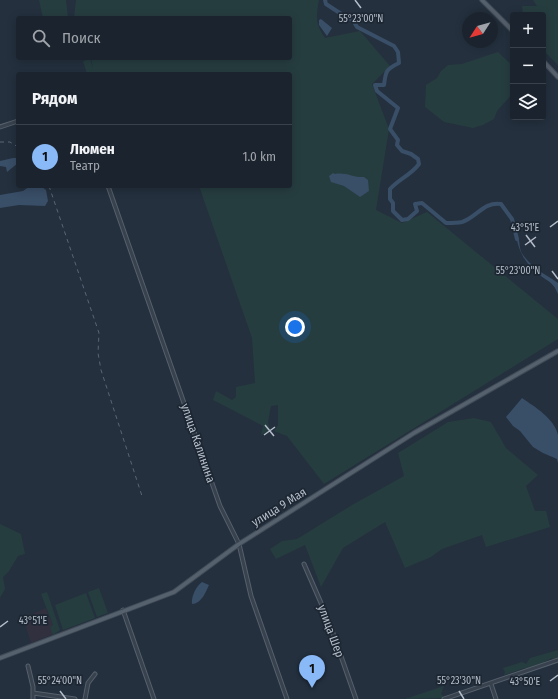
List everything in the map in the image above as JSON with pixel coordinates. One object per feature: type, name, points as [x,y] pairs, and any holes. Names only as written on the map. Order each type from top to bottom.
[{"type":"main road","points":[[482,0],[510,28]]},
{"type":"main road","points":[[546,64],[558,77]]},
{"type":"main road","name":"улица 9 Мая","points":[[0,658],[180,588],[239,544],[414,433],[558,350]]},
{"type":"street","points":[[0,126],[16,122]]},
{"type":"street","name":"улица Калинина","points":[[109,188],[220,506],[239,544],[251,596],[287,699]]},
{"type":"street","name":"улица Шер","points":[[304,564],[328,619],[356,699]]},
{"type":"street","points":[[123,610],[154,699]]},
{"type":"street","points":[[444,699],[558,660]]},
{"type":"street","points":[[28,666],[33,699]]},
{"type":"street","points":[[85,699],[88,683],[95,674]]},
{"type":"street","points":[[491,684],[496,699]]},
{"type":"street","points":[[33,693],[75,699]]},
{"type":"shaded area","points":[[46,608],[56,633],[31,643],[23,618]]},
{"type":"green space","points":[[39,0],[66,0],[68,16],[43,16]]},
{"type":"green space","points":[[76,0],[319,0],[317,20],[319,28],[325,38],[360,31],[390,66],[372,84],[389,129],[376,210],[402,223],[427,212],[558,319],[558,339],[324,484],[287,436],[274,431],[278,425],[278,405],[271,406],[268,422],[270,430],[261,435],[263,426],[213,400],[216,391],[232,400],[236,397],[236,387],[255,383],[252,338],[200,188],[292,188],[292,72],[86,72],[83,61],[90,60],[93,68],[91,60],[292,60],[292,16],[74,16]]},
{"type":"green space","points":[[533,0],[558,0],[558,65],[546,53],[546,12],[523,12],[522,6],[537,6]]},
{"type":"green space","points":[[498,52],[510,63],[510,96],[497,111],[494,119],[473,128],[444,122],[425,107],[426,85],[437,78],[441,71],[448,65],[462,64]]},
{"type":"green space","points":[[474,418],[491,422],[506,448],[538,475],[526,486],[535,511],[546,511],[550,527],[486,547],[482,535],[442,549],[431,557],[405,568],[385,522],[343,548],[321,587],[305,545],[276,559],[270,549],[282,541],[297,539],[352,505],[404,476],[398,453],[448,422]]},
{"type":"green space","points":[[0,524],[21,534],[25,554],[18,556],[9,571],[3,577],[5,589],[0,598]]},
{"type":"green space","points":[[99,588],[108,613],[97,617],[88,592]]},
{"type":"green space","points":[[47,592],[60,630],[53,635],[50,627],[53,625],[41,594]]},
{"type":"green space","points":[[86,593],[95,618],[63,630],[55,605]]},
{"type":"green space","points":[[558,650],[558,658],[554,660],[552,658],[544,662],[544,664],[528,670],[525,668],[504,675],[505,672],[503,668],[522,662],[526,664],[530,658]]},
{"type":"green space","points":[[444,686],[441,694],[445,698],[405,699]]},
{"type":"water","points":[[321,19],[332,28],[327,36],[319,25],[319,20]]},
{"type":"water","points":[[16,158],[16,165],[7,172],[6,167],[0,166],[0,161]]},
{"type":"water","points":[[333,173],[364,177],[368,180],[369,191],[360,197],[344,186],[331,182],[329,176]]},
{"type":"water","points":[[27,188],[43,188],[46,190],[48,201],[45,206],[19,205],[0,208],[0,195],[23,191]]},
{"type":"water","points":[[516,234],[518,236],[520,250]]},
{"type":"water","points":[[521,253],[535,268],[558,283],[558,294],[553,285],[527,263]]},
{"type":"water","points":[[522,398],[544,414],[556,429],[558,435],[558,463],[557,459],[533,447],[506,417]]},
{"type":"water","points":[[202,582],[209,585],[208,588],[201,600],[192,604],[194,592]]},
{"type":"waterway","points":[[325,0],[326,4],[353,20],[357,27],[394,46],[398,52],[399,63],[387,71],[384,85],[375,85],[377,91],[398,108],[390,129],[398,140],[397,145],[402,151],[411,154],[418,159],[419,164],[390,189],[390,199],[393,203],[393,211],[402,220],[408,219],[417,211],[415,204],[422,203],[446,223],[456,223],[467,220],[485,207],[501,204],[512,219],[517,239]]},
{"type":"railway","points":[[0,142],[10,142],[16,146]]},
{"type":"railway","points":[[50,188],[99,333],[98,353],[101,370],[142,496]]},
{"type":"place","name":"Люмен","points":[[312,688]]}]
